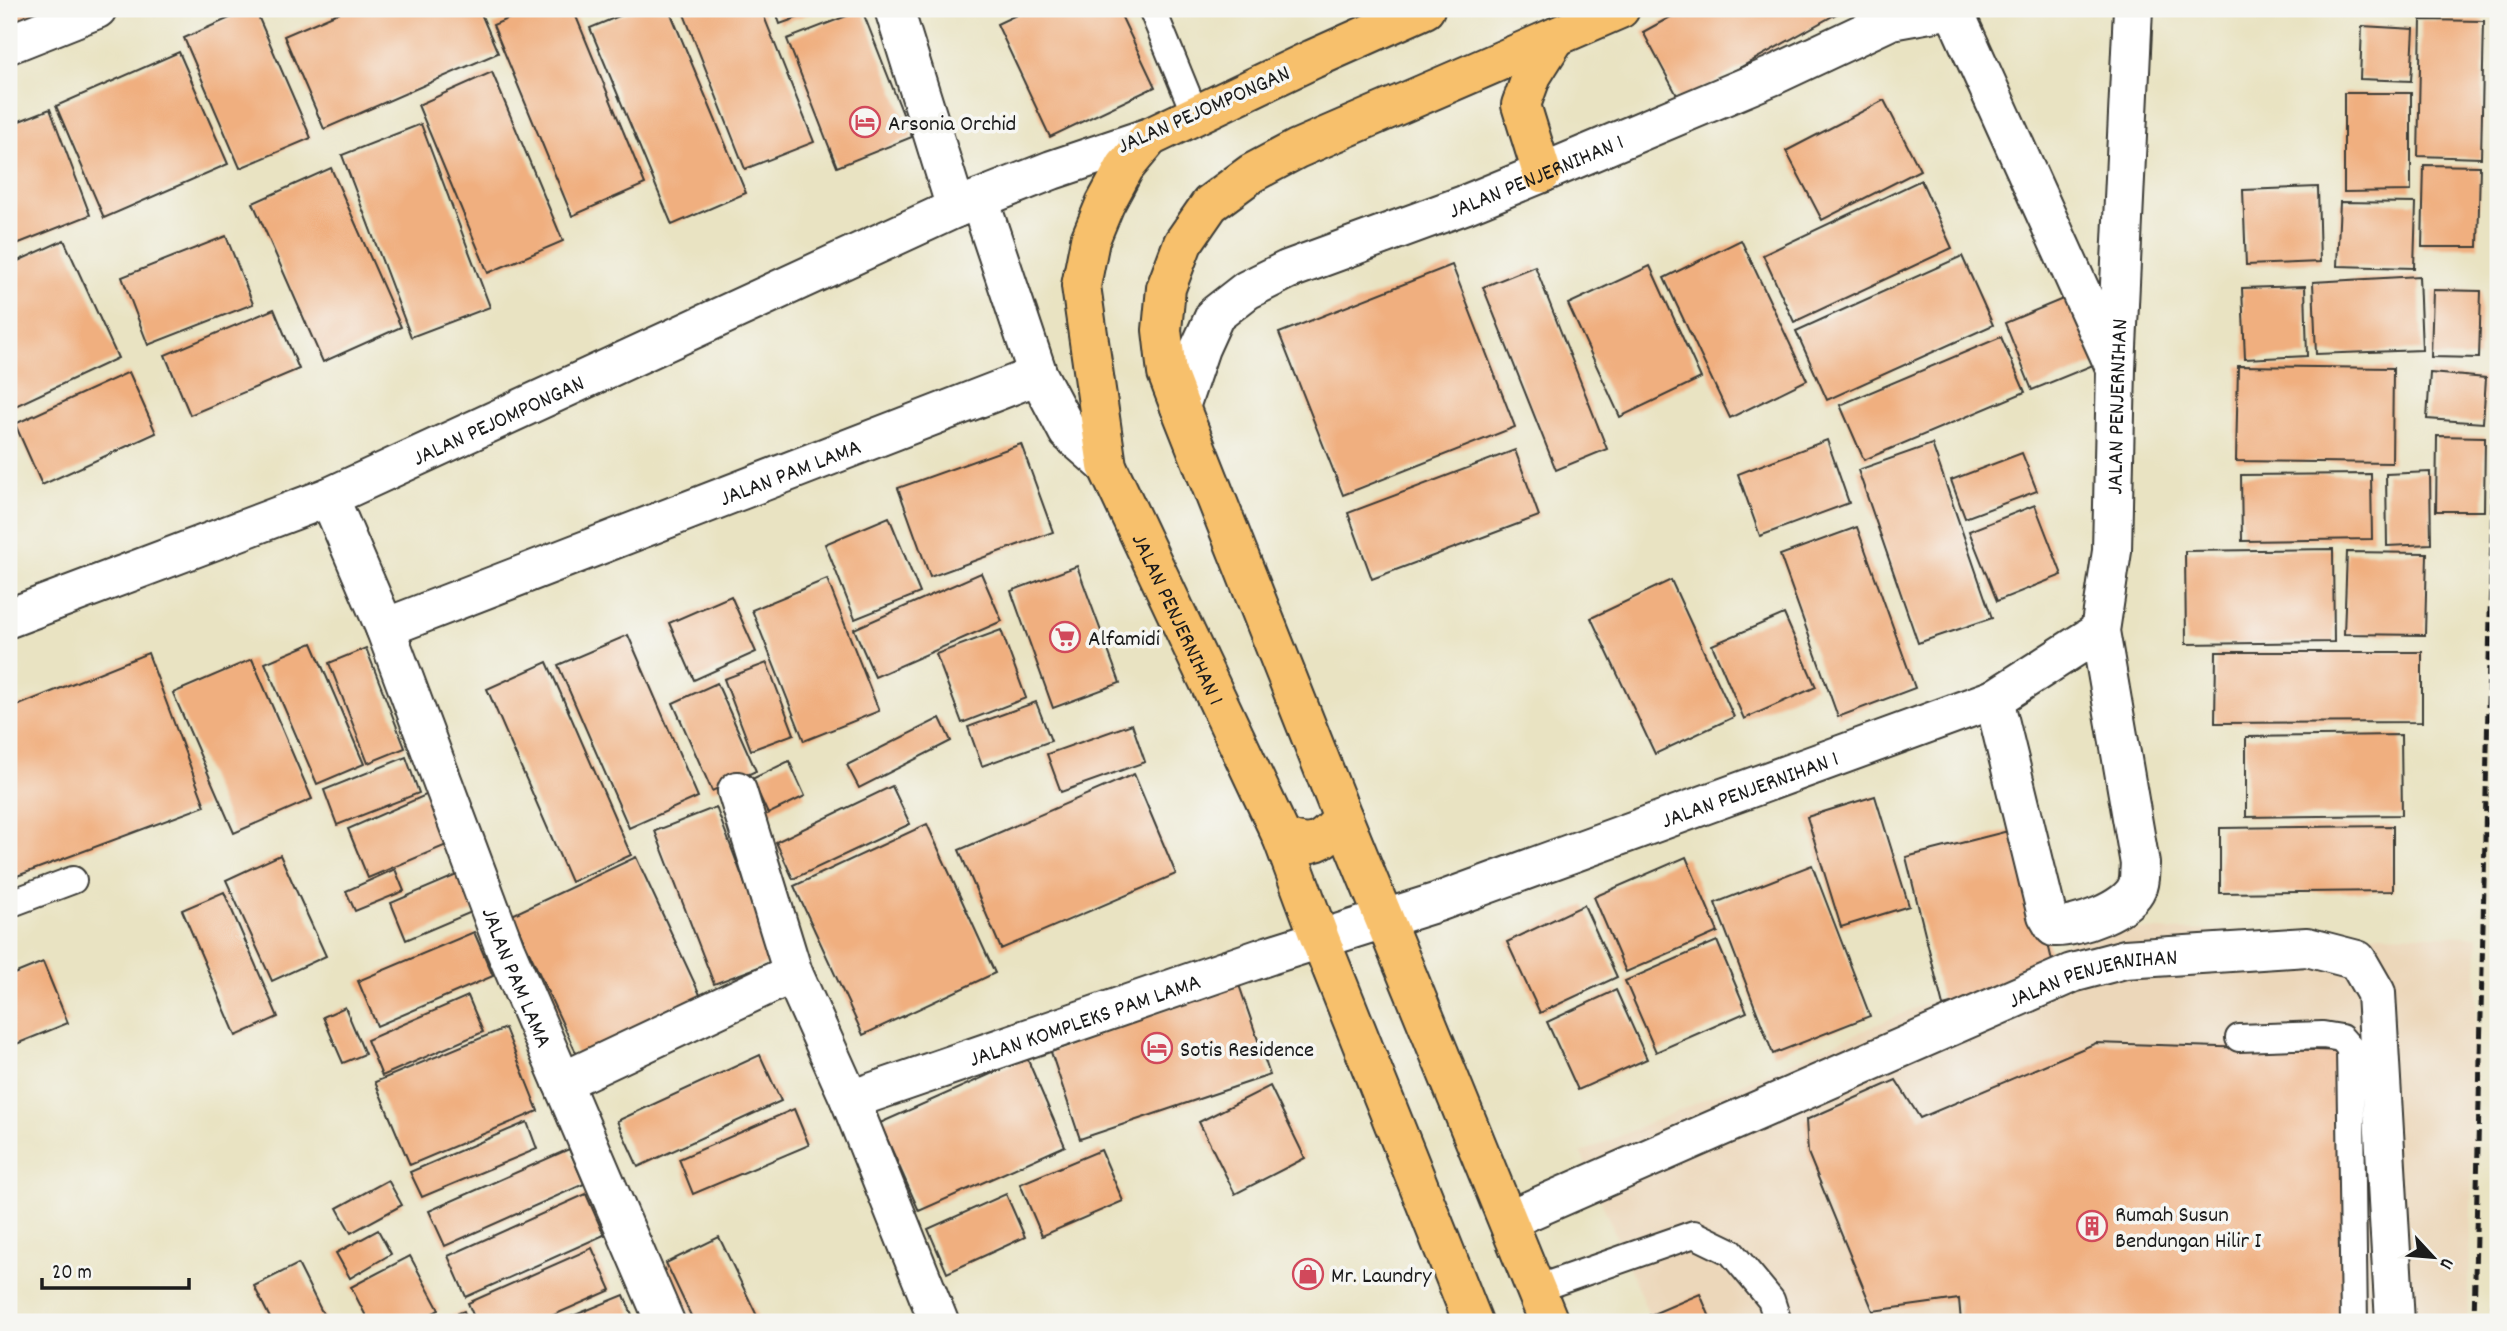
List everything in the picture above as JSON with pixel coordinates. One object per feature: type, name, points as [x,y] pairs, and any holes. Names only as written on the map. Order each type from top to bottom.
[{"type":"main road","name":"JALAN PEJOMPONGAN","points":[[1150,137],[1424,9]]},
{"type":"main road","points":[[1542,1306],[1343,818],[1180,407],[1167,373],[1163,330],[1166,288],[1183,243],[1210,204],[1252,173],[1297,149],[1620,9]]},
{"type":"main road","points":[[1542,173],[1521,105],[1532,75],[1556,37]]},
{"type":"main road","name":"JALAN PENJERNIHAN 1","points":[[1150,137],[1125,167],[1105,204],[1090,240],[1081,286],[1107,466],[1282,837],[1473,1322]]},
{"type":"main road","points":[[1282,837],[1301,845],[1316,843],[1329,835],[1343,818]]},
{"type":"street","points":[[9,44],[97,9]]},
{"type":"street","points":[[894,9],[968,204],[1038,375],[1068,432],[1107,466]]},
{"type":"street","name":"JALAN PENJERNIHAN 1","points":[[1180,407],[1200,348],[1215,315],[1247,290],[1287,270],[1465,205],[1542,173],[1772,76],[1891,20],[1953,9],[2116,368]]},
{"type":"street","name":"JALAN PENJERNIHAN","points":[[1994,699],[2047,915],[2053,927],[2068,928],[2103,914],[2130,899],[2138,886],[2140,864],[2100,631],[2112,551],[2116,368],[2133,9]]},
{"type":"street","name":"JALAN PEJOMPONGAN","points":[[9,618],[329,497],[968,204],[1052,170],[1150,137]]},
{"type":"street","name":"JALAN PAM LAMA","points":[[385,628],[1038,375]]},
{"type":"street","name":"JALAN PAM LAMA","points":[[329,497],[385,628],[505,949],[664,1322]]},
{"type":"street","name":"JALAN PENJERNIHAN 1","points":[[1320,939],[1438,902],[1994,699],[2100,631]]},
{"type":"street","points":[[737,791],[793,973],[850,1100],[939,1322]]},
{"type":"street","name":"JALAN KOMPLEKS PAM LAMA","points":[[850,1100],[1320,939]]},
{"type":"street","name":"JALAN PENJERNIHAN","points":[[1508,1220],[2072,973],[2125,959],[2307,947],[2357,960],[2375,993],[2395,1322]]},
{"type":"street","points":[[562,1082],[793,973]]},
{"type":"lane","points":[[1152,9],[1195,114]]},
{"type":"lane","points":[[9,904],[73,880]]},
{"type":"lane","points":[[2239,1038],[2323,1035],[2341,1038],[2350,1048],[2354,1322]]},
{"type":"lane","points":[[1542,1306],[1694,1234],[1731,1252],[1770,1300],[1778,1322]]},
{"type":"shaded area","points":[[2097,929],[2478,936],[2468,1322],[1652,1322],[1581,1153]]},
{"type":"building","points":[[9,9],[52,9],[9,29]]},
{"type":"building","points":[[255,9],[311,138],[240,168],[184,38]]},
{"type":"building","points":[[347,9],[479,9],[498,53],[324,129],[284,36]]},
{"type":"building","points":[[531,9],[573,9],[645,184],[572,216],[493,25]]},
{"type":"building","points":[[636,9],[669,9],[746,193],[672,225],[590,28]]},
{"type":"building","points":[[682,9],[761,9],[814,142],[745,169]]},
{"type":"building","points":[[775,9],[822,9],[780,24]]},
{"type":"building","points":[[1029,9],[1118,9],[1155,87],[1050,137],[997,24]]},
{"type":"building","points":[[1685,9],[1845,9],[1680,101],[1643,32]]},
{"type":"building","points":[[2432,9],[2482,9],[2481,13]]},
{"type":"building","points":[[862,10],[912,137],[837,167],[787,39]]},
{"type":"building","points":[[2421,20],[2484,21],[2481,158],[2418,156]]},
{"type":"building","points":[[2362,26],[2414,29],[2411,81],[2360,79]]},
{"type":"building","points":[[179,52],[228,164],[104,218],[56,106]]},
{"type":"building","points":[[492,72],[563,241],[488,273],[418,105]]},
{"type":"building","points":[[2344,93],[2411,93],[2411,191],[2344,192]]},
{"type":"building","points":[[1884,100],[1920,170],[1822,220],[1786,151]]},
{"type":"building","points":[[50,109],[90,215],[9,247],[9,125]]},
{"type":"building","points":[[421,124],[490,307],[411,337],[342,155]]},
{"type":"building","points":[[2424,165],[2480,166],[2478,247],[2422,247]]},
{"type":"building","points":[[331,168],[401,327],[323,362],[253,203]]},
{"type":"building","points":[[1921,180],[1952,248],[1794,322],[1763,255]]},
{"type":"building","points":[[2318,187],[2320,262],[2246,265],[2243,190]]},
{"type":"building","points":[[2340,202],[2416,203],[2414,268],[2337,266]]},
{"type":"building","points":[[226,236],[253,304],[148,345],[122,277]]},
{"type":"building","points":[[64,240],[118,358],[9,409],[9,265]]},
{"type":"building","points":[[1741,240],[1807,380],[1730,418],[1664,278]]},
{"type":"building","points":[[1962,256],[1993,325],[1827,400],[1796,331]]},
{"type":"building","points":[[1452,265],[1515,427],[1343,495],[1279,333]]},
{"type":"building","points":[[1535,266],[1607,449],[1556,470],[1483,287]]},
{"type":"building","points":[[1650,266],[1701,378],[1620,417],[1568,304]]},
{"type":"building","points":[[2419,276],[2422,350],[2316,354],[2313,282]]},
{"type":"building","points":[[2305,286],[2307,356],[2245,359],[2242,288]]},
{"type":"building","points":[[2433,290],[2481,291],[2479,358],[2431,357]]},
{"type":"building","points":[[2070,296],[2098,363],[2032,390],[2005,323]]},
{"type":"building","points":[[274,309],[299,369],[190,415],[165,355]]},
{"type":"building","points":[[2001,337],[2025,392],[1864,460],[1840,405]]},
{"type":"building","points":[[2238,366],[2393,368],[2392,463],[2236,461]]},
{"type":"building","points":[[129,372],[156,433],[42,485],[15,424]]},
{"type":"building","points":[[2430,373],[2486,378],[2483,423],[2427,419]]},
{"type":"building","points":[[2437,436],[2485,437],[2484,511],[2436,511]]},
{"type":"building","points":[[1827,440],[1849,503],[1760,536],[1738,474]]},
{"type":"building","points":[[1021,444],[1053,532],[930,577],[898,488]]},
{"type":"building","points":[[1932,444],[1992,618],[1918,643],[1858,470]]},
{"type":"building","points":[[1515,450],[1539,516],[1372,579],[1348,513]]},
{"type":"building","points":[[2022,453],[2037,491],[1965,518],[1951,480]]},
{"type":"building","points":[[2430,472],[2431,544],[2387,546],[2386,474]]},
{"type":"building","points":[[2371,474],[2372,539],[2242,541],[2241,475]]},
{"type":"building","points":[[2035,505],[2062,575],[1997,601],[1969,531]]},
{"type":"building","points":[[889,517],[920,593],[855,619],[825,544]]},
{"type":"building","points":[[1857,527],[1915,688],[1838,717],[1780,555]]},
{"type":"building","points":[[2333,549],[2334,642],[2186,644],[2185,551]]},
{"type":"building","points":[[2347,552],[2427,553],[2425,635],[2344,634]]},
{"type":"building","name":"Alfamidi","points":[[1077,566],[1120,683],[1053,708],[1011,591]]},
{"type":"building","points":[[981,573],[1002,621],[875,677],[854,629]]},
{"type":"building","points":[[827,579],[879,711],[804,741],[752,610]]},
{"type":"building","points":[[1671,580],[1734,717],[1655,754],[1591,618]]},
{"type":"building","points":[[731,596],[756,652],[694,680],[669,623]]},
{"type":"building","points":[[1784,614],[1816,687],[1744,719],[1712,645]]},
{"type":"building","points":[[1001,630],[1026,698],[962,723],[936,654]]},
{"type":"building","points":[[628,635],[698,797],[629,828],[558,665]]},
{"type":"building","points":[[312,643],[364,764],[317,784],[265,663]]},
{"type":"building","points":[[366,648],[405,748],[368,763],[329,663]]},
{"type":"building","points":[[2216,652],[2422,652],[2422,722],[2215,723]]},
{"type":"building","points":[[148,653],[205,806],[9,879],[9,709]]},
{"type":"building","points":[[252,659],[312,799],[234,833],[173,693]]},
{"type":"building","points":[[547,662],[631,855],[571,882],[487,689]]},
{"type":"building","points":[[767,663],[794,734],[751,750],[724,679]]},
{"type":"building","points":[[717,683],[756,771],[712,791],[673,703]]},
{"type":"building","points":[[1036,702],[1051,741],[982,766],[968,727]]},
{"type":"building","points":[[940,718],[951,741],[859,788],[847,765]]},
{"type":"building","points":[[1132,724],[1145,762],[1061,792],[1047,754]]},
{"type":"building","points":[[2401,735],[2402,815],[2246,817],[2246,737]]},
{"type":"building","points":[[406,757],[419,793],[337,825],[324,790]]},
{"type":"building","points":[[789,761],[805,796],[768,814],[752,779]]},
{"type":"building","points":[[1134,774],[1176,874],[1001,949],[959,850]]},
{"type":"building","points":[[892,786],[910,824],[793,879],[776,842]]},
{"type":"building","points":[[428,794],[449,844],[368,878],[348,829]]},
{"type":"building","points":[[1875,796],[1909,906],[1841,927],[1807,817]]},
{"type":"building","points":[[716,807],[774,961],[714,984],[655,831]]},
{"type":"building","points":[[927,824],[995,973],[863,1035],[794,886]]},
{"type":"building","points":[[2393,826],[2393,891],[2220,893],[2220,828]]},
{"type":"building","points":[[2020,828],[2056,977],[1943,1006],[1906,857]]},
{"type":"building","points":[[280,855],[326,956],[272,981],[226,880]]},
{"type":"building","points":[[636,857],[702,999],[578,1057],[512,915]]},
{"type":"building","points":[[1686,857],[1718,932],[1626,972],[1594,897]]},
{"type":"building","points":[[1812,865],[1870,1016],[1773,1054],[1715,903]]},
{"type":"building","points":[[395,869],[404,891],[355,911],[346,891]]},
{"type":"building","points":[[459,874],[474,911],[406,940],[391,903]]},
{"type":"building","points":[[224,892],[278,1017],[236,1036],[182,910]]},
{"type":"building","points":[[1584,905],[1617,977],[1540,1013],[1507,942]]},
{"type":"building","points":[[474,932],[493,976],[377,1026],[358,981]]},
{"type":"building","points":[[1717,941],[1747,1012],[1656,1052],[1625,981]]},
{"type":"building","points":[[43,962],[68,1023],[9,1047],[9,976]]},
{"type":"building","points":[[1238,982],[1270,1075],[1080,1139],[1051,1052]]},
{"type":"building","points":[[1616,990],[1647,1059],[1578,1090],[1547,1022]]},
{"type":"building","points":[[468,996],[483,1032],[382,1076],[367,1040]]},
{"type":"building","points":[[345,1007],[365,1054],[343,1063],[323,1017]]},
{"type":"building","points":[[505,1028],[538,1111],[410,1165],[375,1082]]},
{"type":"building","name":"Rumah Susun Bendungan Hilir I","points":[[2096,1043],[2344,1051],[2346,1322],[1961,1322],[1959,1299],[1873,1311],[1808,1153],[1806,1120],[1896,1080],[1920,1118]]},
{"type":"building","points":[[760,1055],[781,1101],[638,1167],[617,1121]]},
{"type":"building","points":[[1027,1058],[1065,1146],[919,1211],[880,1123]]},
{"type":"building","points":[[1270,1086],[1305,1158],[1235,1194],[1199,1122]]},
{"type":"building","points":[[794,1109],[809,1145],[693,1194],[679,1159]]},
{"type":"building","points":[[527,1122],[537,1149],[422,1197],[410,1172]]},
{"type":"building","points":[[569,1149],[584,1184],[445,1246],[429,1211]]},
{"type":"building","points":[[1101,1150],[1123,1201],[1042,1236],[1020,1184]]},
{"type":"building","points":[[388,1180],[402,1205],[351,1233],[337,1208]]},
{"type":"building","points":[[586,1194],[604,1235],[466,1297],[448,1256]]},
{"type":"building","points":[[1006,1194],[1025,1237],[947,1273],[928,1229]]},
{"type":"building","points":[[378,1230],[391,1254],[350,1278],[336,1253]]},
{"type":"building","points":[[719,1237],[760,1322],[694,1322],[666,1263]]},
{"type":"building","points":[[592,1248],[611,1290],[538,1322],[476,1322],[468,1303]]},
{"type":"building","points":[[410,1256],[439,1310],[416,1322],[369,1322],[351,1287]]},
{"type":"building","points":[[298,1264],[327,1322],[272,1322],[254,1286]]},
{"type":"building","points":[[1700,1294],[1712,1322],[1634,1322]]},
{"type":"building","points":[[624,1295],[635,1322],[558,1322]]},
{"type":"building","points":[[464,1311],[468,1322],[435,1322]]},
{"type":"railway","points":[[2474,1322],[2498,265]]},
{"type":"railway","points":[[2493,1322],[2498,1082]]},
{"type":"place","name":"Arsonia Orchid","points":[[865,122]]},
{"type":"place","name":"Alfamidi","points":[[1065,637]]},
{"type":"place","name":"Sotis Residence","points":[[1157,1048]]},
{"type":"place","name":"Rumah Susun Bendungan Hilir I","points":[[2092,1226]]},
{"type":"place","name":"Mr. Laundry","points":[[1308,1274]]}]
